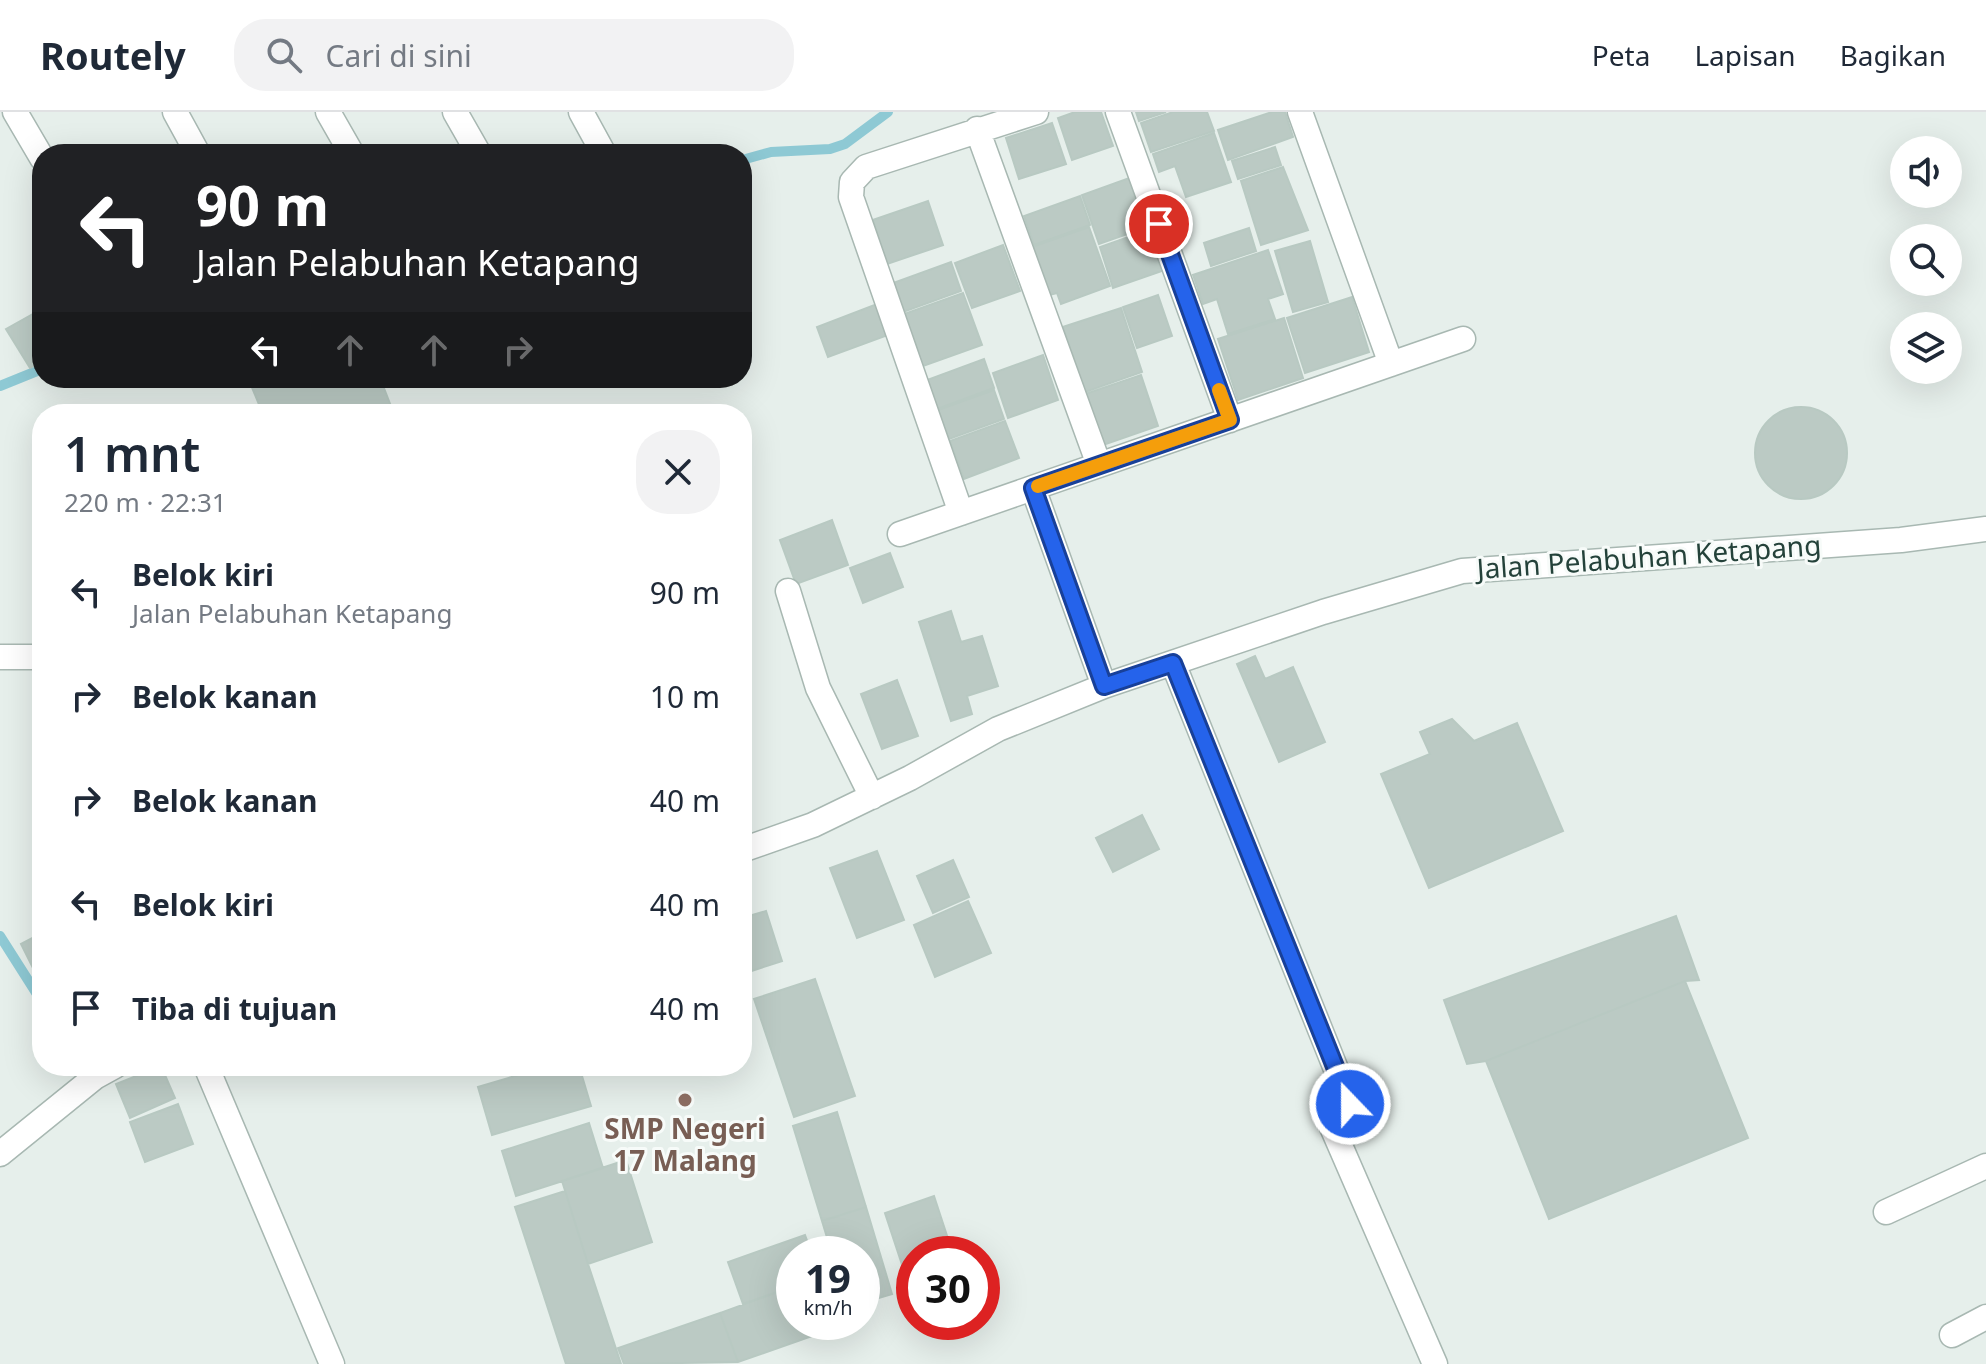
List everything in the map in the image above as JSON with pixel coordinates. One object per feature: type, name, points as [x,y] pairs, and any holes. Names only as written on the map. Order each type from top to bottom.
[{"type":"street","points":[[15,112],[34,144]]},
{"type":"street","points":[[175,112],[193,144]]},
{"type":"street","points":[[328,112],[346,144]]},
{"type":"street","points":[[455,112],[473,144]]},
{"type":"street","points":[[581,112],[599,144]]},
{"type":"street","points":[[961,513],[851,197],[852,182],[866,167],[1036,112]]},
{"type":"street","points":[[1118,112],[1230,420]]},
{"type":"street","points":[[1300,112],[1391,364]]},
{"type":"street","points":[[977,129],[1099,465]]},
{"type":"street","points":[[900,534],[1463,339]]},
{"type":"street","points":[[1033,488],[1104,686]]},
{"type":"street","name":"Jalan Pelabuhan Ketapang","points":[[752,846],[801,829],[872,797],[998,729],[1104,686],[1323,612],[1462,571],[1495,566],[1901,540],[1986,529]]},
{"type":"street","points":[[788,591],[818,688],[872,797]]},
{"type":"street","points":[[0,657],[32,657]]},
{"type":"street","points":[[1173,663],[1350,1104],[1332,1127],[1435,1364]]},
{"type":"street","points":[[0,1154],[97,1076]]},
{"type":"street","points":[[210,1076],[332,1364]]},
{"type":"street","points":[[1886,1212],[1986,1166]]},
{"type":"street","points":[[1952,1335],[1986,1317]]},
{"type":"building","points":[[1075,112],[1101,112],[1113,146],[1072,160],[1058,118]]},
{"type":"building","points":[[1136,112],[1166,112],[1139,121]]},
{"type":"building","points":[[1173,112],[1207,112],[1214,131],[1151,152],[1141,123]]},
{"type":"building","points":[[1272,112],[1285,112],[1293,137],[1228,160],[1218,130]]},
{"type":"building","points":[[1052,123],[1066,164],[1019,179],[1006,138]]},
{"type":"building","points":[[1214,133],[1231,182],[1186,197],[1175,166],[1159,172],[1153,154]]},
{"type":"building","points":[[1275,147],[1281,165],[1238,179],[1232,161]]},
{"type":"building","points":[[1283,167],[1308,230],[1261,245],[1241,181]]},
{"type":"building","points":[[1135,176],[1156,224],[1099,244],[1082,195]]},
{"type":"building","points":[[1080,196],[1090,225],[1034,245],[1024,216]]},
{"type":"building","points":[[928,201],[943,245],[887,264],[873,220]]},
{"type":"building","points":[[1089,227],[1110,286],[1061,304],[1057,293],[1049,295],[1032,247]]},
{"type":"building","points":[[1249,228],[1256,251],[1211,266],[1204,243]]},
{"type":"building","points":[[1151,229],[1165,270],[1113,288],[1100,247]]},
{"type":"building","points":[[1310,241],[1328,302],[1293,312],[1275,251]]},
{"type":"building","points":[[1003,245],[1020,291],[972,308],[955,263]]},
{"type":"building","points":[[1268,250],[1283,294],[1268,299],[1275,319],[1228,334],[1217,299],[1203,304],[1193,275]]},
{"type":"building","points":[[951,262],[961,291],[903,312],[893,283]]},
{"type":"building","points":[[963,293],[982,345],[923,366],[904,314]]},
{"type":"building","points":[[1158,295],[1172,336],[1137,348],[1123,307]]},
{"type":"building","points":[[1352,297],[1369,352],[1305,373],[1287,318]]},
{"type":"building","points":[[877,304],[888,335],[828,357],[817,327]]},
{"type":"building","points":[[1121,308],[1142,372],[1085,392],[1063,327]]},
{"type":"building","points":[[32,315],[32,367],[30,368],[6,329]]},
{"type":"building","points":[[1284,318],[1303,378],[1238,400],[1218,339]]},
{"type":"building","points":[[1043,355],[1058,400],[1008,418],[993,373]]},
{"type":"building","points":[[984,359],[994,388],[937,409],[927,380]]},
{"type":"building","points":[[1141,375],[1158,426],[1103,445],[1085,394]]},
{"type":"building","points":[[252,388],[384,388],[390,404],[259,404]]},
{"type":"building","points":[[994,390],[1004,419],[949,439],[938,410]]},
{"type":"building","points":[[1801,407],[1827,415],[1839,427],[1847,453],[1839,479],[1827,491],[1801,499],[1775,491],[1763,479],[1755,453],[1763,427],[1775,415]]},
{"type":"building","points":[[1005,421],[1019,458],[964,479],[950,441]]},
{"type":"building","points":[[832,520],[848,565],[796,584],[780,540]]},
{"type":"building","points":[[890,553],[903,587],[863,603],[850,568]]},
{"type":"building","points":[[951,611],[961,642],[982,636],[998,686],[967,696],[972,714],[951,721],[919,622]]},
{"type":"building","points":[[1255,656],[1265,679],[1293,667],[1325,742],[1279,762],[1237,664]]},
{"type":"building","points":[[897,680],[918,736],[882,749],[861,694]]},
{"type":"building","points":[[1452,719],[1474,741],[1517,723],[1563,831],[1429,888],[1381,774],[1430,754],[1420,732]]},
{"type":"building","points":[[1142,815],[1159,849],[1113,872],[1096,838]]},
{"type":"building","points":[[877,851],[904,920],[857,938],[830,868]]},
{"type":"building","points":[[953,860],[969,897],[933,913],[917,876]]},
{"type":"building","points":[[968,901],[991,953],[935,977],[914,925]]},
{"type":"building","points":[[766,911],[782,961],[752,971],[752,915]]},
{"type":"building","points":[[1676,916],[1699,980],[1685,981],[1486,1061],[1467,1064],[1444,1000]]},
{"type":"building","points":[[32,938],[32,966],[21,944]]},
{"type":"building","points":[[815,979],[855,1096],[794,1117],[754,999]]},
{"type":"building","points":[[1685,981],[1748,1138],[1549,1219],[1486,1061]]},
{"type":"building","points":[[136,1076],[165,1076],[175,1098],[130,1118],[116,1084]]},
{"type":"building","points":[[515,1076],[582,1076],[591,1106],[492,1135],[478,1087]]},
{"type":"building","points":[[178,1104],[193,1144],[145,1162],[130,1122]]},
{"type":"building","points":[[837,1112],[866,1207],[822,1221],[793,1126]]},
{"type":"building","points":[[589,1123],[603,1168],[516,1196],[502,1151]]},
{"type":"building","points":[[626,1160],[652,1242],[588,1264],[562,1181]]},
{"type":"building","points":[[565,1191],[621,1364],[566,1364],[515,1207]]},
{"type":"building","points":[[934,1196],[947,1236],[896,1236],[896,1246],[885,1213]]},
{"type":"building","points":[[866,1207],[875,1236],[827,1236],[822,1221]]},
{"type":"building","points":[[776,1245],[776,1292],[743,1304],[728,1262]]},
{"type":"building","points":[[880,1254],[892,1294],[880,1298]]},
{"type":"building","points":[[776,1293],[776,1340],[801,1340],[738,1362],[720,1313]]},
{"type":"building","points":[[720,1313],[738,1362],[624,1364],[618,1348]]},
{"type":"waterway","points":[[752,157],[771,152],[830,149],[845,144],[888,112]]},
{"type":"waterway","points":[[0,386],[32,373]]},
{"type":"waterway","points":[[0,936],[32,986]]},
{"type":"slow traffic","points":[[1038,486],[1230,420],[1219,390]]},
{"type":"place","name":"SMP Negeri 17 Malang","points":[[685,1100]]},
{"type":"route","points":[[1159,224],[1230,420],[1033,488],[1104,686],[1173,663],[1350,1104]]}]
